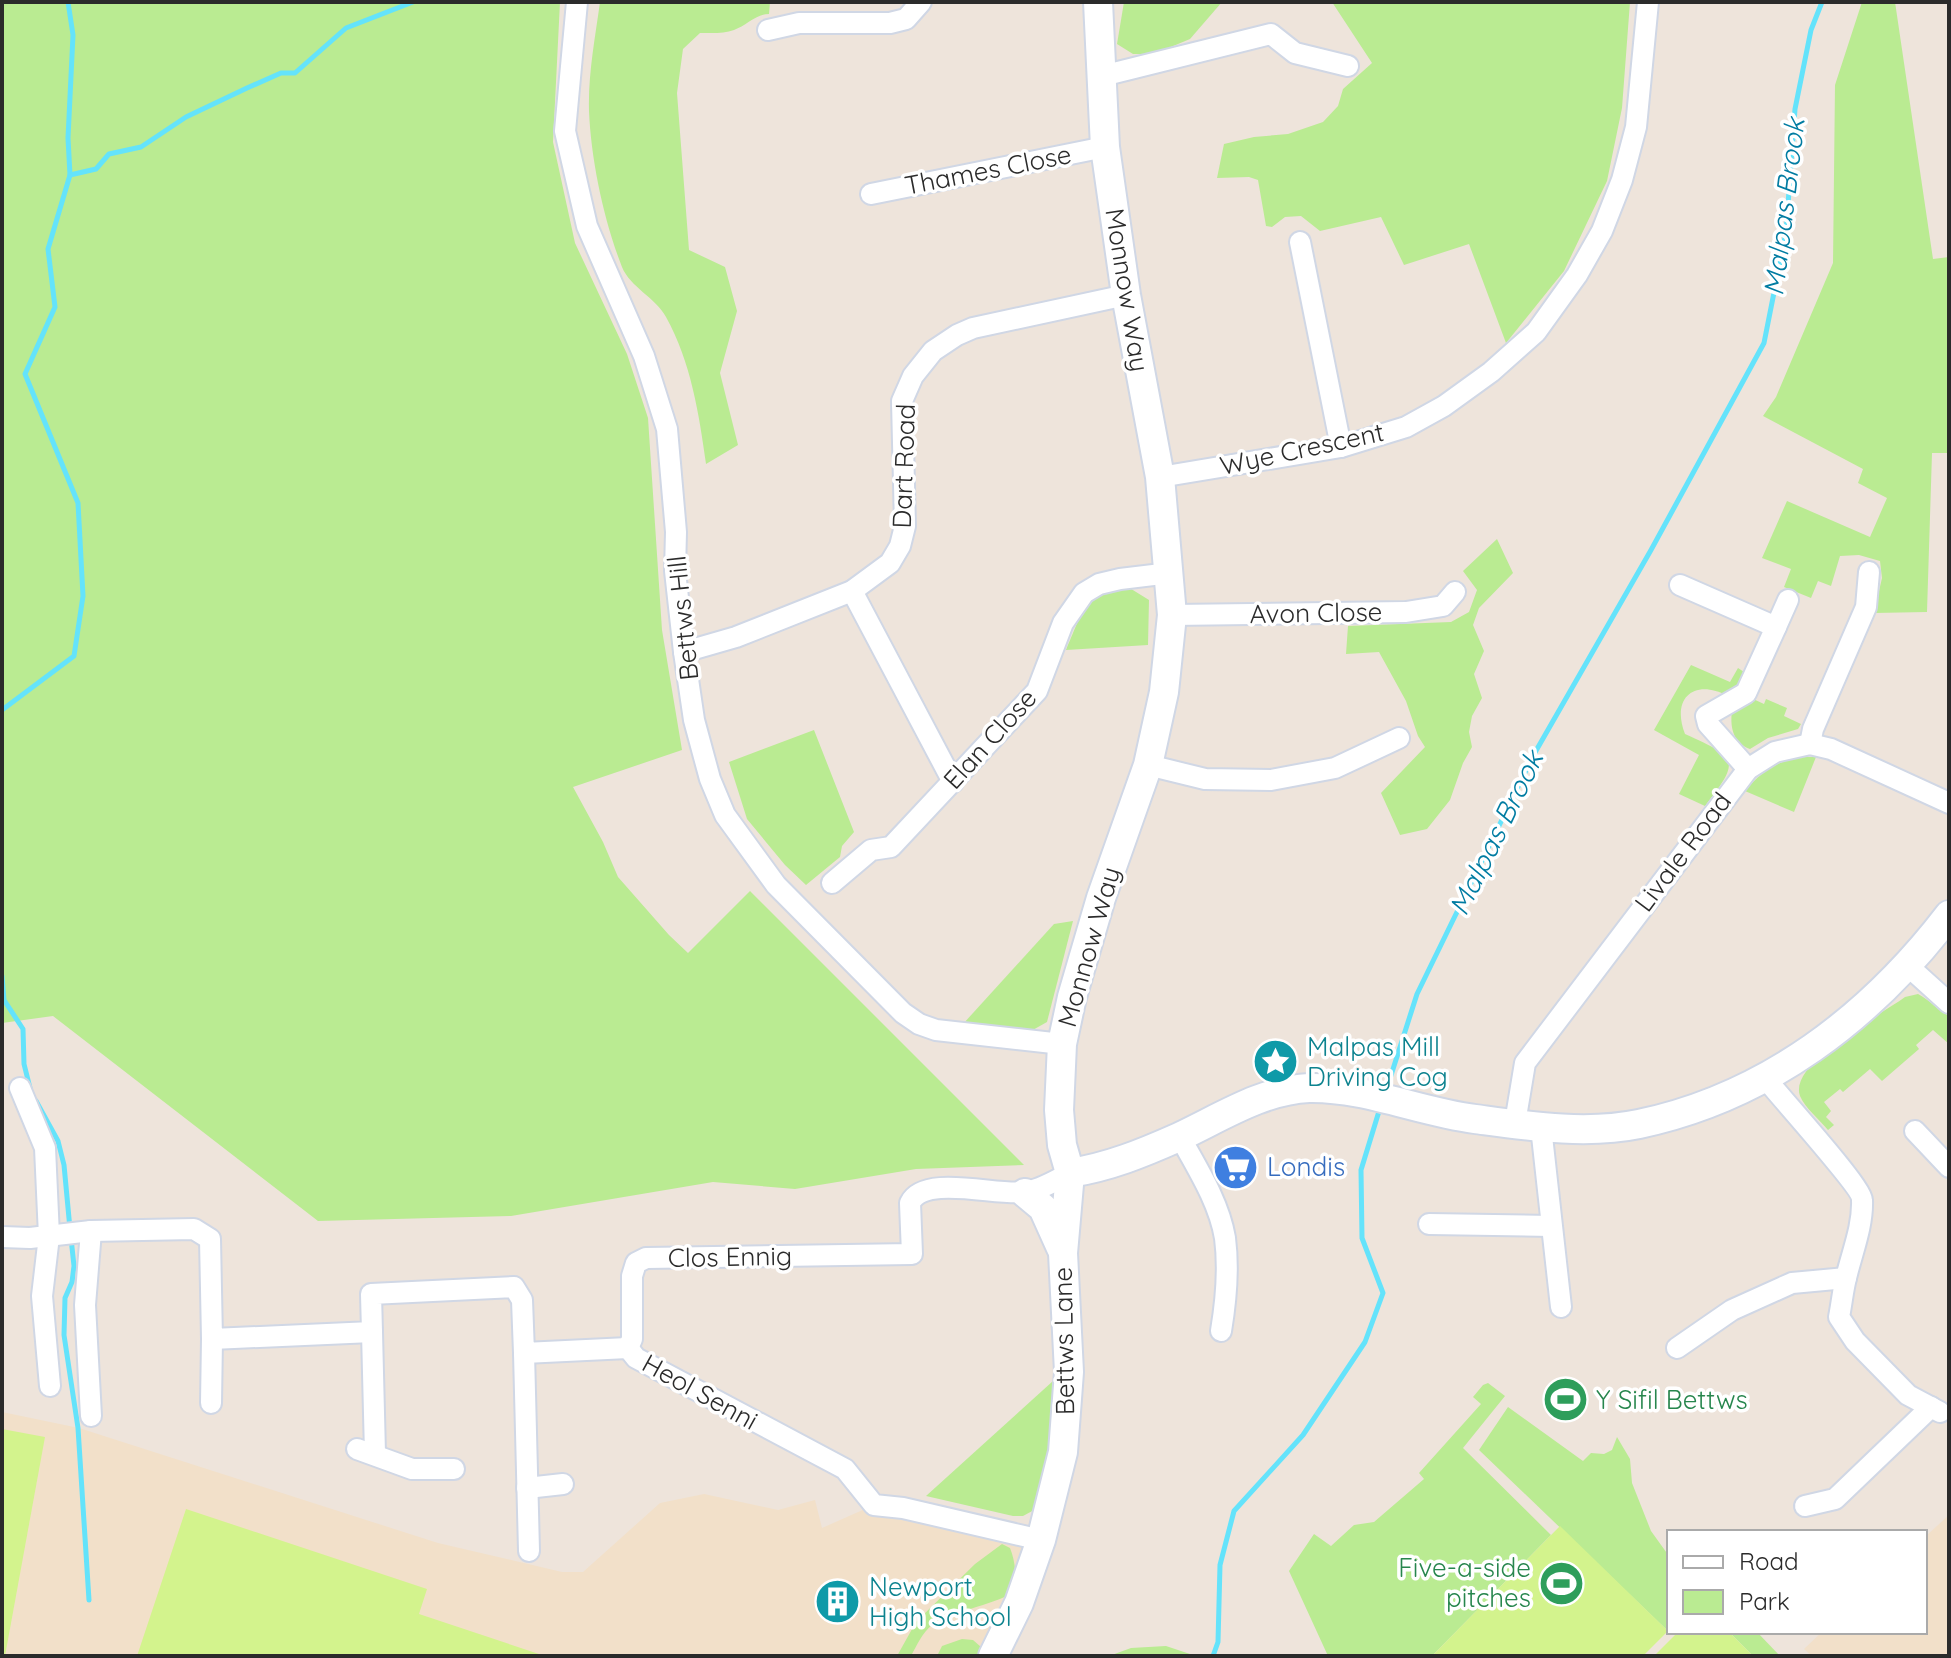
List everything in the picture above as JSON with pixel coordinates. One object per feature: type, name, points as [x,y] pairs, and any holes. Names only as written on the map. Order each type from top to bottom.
[{"type":"street","name":"Bettws Hill","points":[[577,2],[565,131],[587,226],[644,356],[667,429],[676,532],[675,571],[694,720],[710,779],[725,815],[776,885],[903,1013],[919,1024],[936,1030],[1062,1044]]},
{"type":"street","points":[[768,30],[799,23],[890,23],[906,19],[921,2]]},
{"type":"street","name":"Monnow Way","points":[[1070,1173],[1062,1145],[1059,1110],[1062,1044],[1097,911],[1148,765],[1164,692],[1172,615],[1160,477],[1126,295],[1105,147],[1098,2]]},
{"type":"street","name":"Wye Crescent","points":[[1160,477],[1341,447],[1406,427],[1444,406],[1491,372],[1536,332],[1577,275],[1602,231],[1622,180],[1636,127],[1648,2]]},
{"type":"street","points":[[1102,76],[1271,34],[1295,53],[1348,66]]},
{"type":"street","name":"Thames Close","points":[[871,194],[1105,147]]},
{"type":"street","points":[[1300,242],[1341,447]]},
{"type":"street","name":"Dart Road","points":[[684,652],[736,637],[852,591],[890,563],[900,546],[905,526],[902,401],[913,376],[933,351],[973,328],[1126,295]]},
{"type":"street","points":[[1869,572],[1866,607],[1813,729],[1810,744],[1831,749],[1949,803]]},
{"type":"street","name":"Elan Close","points":[[832,883],[871,850],[891,847],[1037,691],[1063,623],[1084,593],[1099,584],[1120,579],[1170,573]]},
{"type":"street","points":[[1680,585],[1776,627]]},
{"type":"street","points":[[852,591],[953,782]]},
{"type":"street","name":"Avon Close","points":[[1172,615],[1406,612],[1443,606],[1455,592]]},
{"type":"street","points":[[1748,769],[1708,724],[1706,716],[1746,693],[1788,600]]},
{"type":"street","points":[[1148,765],[1205,779],[1271,780],[1335,768],[1399,738]]},
{"type":"street","name":"Livale Road","points":[[1561,1307],[1551,1226],[1528,1125],[1525,1063],[1748,769],[1775,752],[1810,744]]},
{"type":"street","points":[[1025,1193],[1070,1173],[1103,1168],[1180,1137],[1243,1105],[1307,1088],[1352,1093],[1472,1118],[1528,1125],[1602,1127],[1637,1124],[1702,1106],[1766,1079],[1837,1029],[1908,966],[1949,915]]},
{"type":"street","points":[[1908,966],[1949,1003]]},
{"type":"street","points":[[1766,1079],[1850,1177],[1863,1197],[1859,1230],[1839,1317],[1855,1341],[1908,1395],[1936,1410],[1835,1499],[1805,1506]]},
{"type":"street","points":[[20,1088],[45,1148],[55,1236],[42,1296],[50,1386]]},
{"type":"street","points":[[1915,1131],[1949,1167]]},
{"type":"street","points":[[1180,1137],[1208,1190],[1225,1237],[1226,1296],[1221,1331]]},
{"type":"street","name":"Bettws Lane","points":[[993,1656],[1019,1603],[1041,1540],[1063,1452],[1068,1385],[1063,1253],[1070,1173]]},
{"type":"street","name":"Clos Ennig","points":[[628,1348],[632,1339],[632,1276],[636,1263],[646,1258],[912,1254],[910,1203],[914,1195],[927,1189],[949,1187],[1025,1193]]},
{"type":"street","name":"Bettws Lane","points":[[1025,1193],[1043,1208],[1063,1253]]},
{"type":"street","points":[[1429,1224],[1551,1226]]},
{"type":"street","points":[[2,1237],[194,1229],[210,1239],[211,1403]]},
{"type":"street","points":[[88,1232],[85,1305],[91,1416]]},
{"type":"street","points":[[1677,1348],[1732,1310],[1792,1283],[1846,1278]]},
{"type":"street","points":[[454,1469],[412,1469],[366,1452],[371,1294],[514,1287],[522,1300],[529,1551]]},
{"type":"street","points":[[212,1339],[372,1332]]},
{"type":"street","name":"Heol Senni","points":[[524,1353],[628,1348],[636,1358],[845,1469],[874,1505],[903,1508],[1041,1540]]},
{"type":"street","points":[[527,1488],[563,1484]]},
{"type":"shaded area","name":"Newport High School","points":[[2,1412],[79,1428],[438,1543],[562,1572],[583,1572],[660,1503],[704,1494],[778,1510],[815,1500],[822,1528],[874,1505],[1041,1540],[993,1656],[2,1656]]},
{"type":"shaded area","points":[[1949,1515],[1949,1656],[1812,1656],[1804,1649],[1820,1634],[1927,1634],[1927,1535]]},
{"type":"green space","points":[[2,2],[560,2],[553,142],[575,243],[627,354],[648,418],[662,630],[682,750],[573,787],[618,877],[688,953],[750,891],[1024,1165],[916,1169],[795,1189],[713,1182],[511,1216],[318,1221],[53,1016],[2,1023]]},
{"type":"green space","points":[[600,2],[770,2],[769,14],[730,31],[700,33],[683,49],[677,93],[689,250],[725,267],[737,311],[720,373],[738,445],[706,464],[697,407],[682,352],[662,310],[631,281],[622,267],[600,190],[592,150],[589,97]]},
{"type":"green space","points":[[1124,2],[1222,2],[1190,39],[1154,54],[1133,54],[1117,44]]},
{"type":"green space","points":[[1332,2],[1630,2],[1622,108],[1607,181],[1564,271],[1506,343],[1469,244],[1404,265],[1381,217],[1320,231],[1301,216],[1285,217],[1272,227],[1266,226],[1258,180],[1249,177],[1217,178],[1224,144],[1288,134],[1323,122],[1338,106],[1343,89],[1372,63]]},
{"type":"green space","points":[[1862,2],[1895,2],[1933,259],[1949,257],[1949,453],[1932,453],[1927,612],[1874,613],[1882,578],[1880,561],[1859,555],[1840,556],[1831,586],[1818,581],[1811,598],[1784,587],[1791,569],[1762,558],[1787,501],[1870,537],[1887,498],[1858,483],[1863,469],[1763,416],[1776,397],[1833,263],[1835,85]]},
{"type":"green space","points":[[1497,539],[1513,573],[1479,608],[1473,625],[1484,651],[1474,674],[1482,698],[1472,716],[1469,732],[1472,747],[1450,800],[1427,829],[1400,835],[1381,793],[1425,747],[1406,701],[1379,652],[1346,654],[1348,626],[1451,622],[1469,612],[1477,590],[1463,571]]},
{"type":"green space","points":[[1128,587],[1149,600],[1148,645],[1066,650],[1086,607],[1102,595]]},
{"type":"green space","points":[[1691,665],[1730,682],[1738,668],[1744,672],[1736,691],[1728,696],[1705,689],[1688,695],[1683,701],[1681,721],[1685,734],[1715,748],[1728,761],[1725,778],[1705,806],[1679,794],[1699,755],[1654,730]]},
{"type":"green space","points":[[1751,698],[1764,704],[1766,699],[1787,708],[1784,716],[1801,724],[1798,729],[1768,738],[1750,749],[1744,746],[1734,733],[1732,710]]},
{"type":"green space","points":[[814,730],[854,832],[842,846],[840,857],[806,885],[747,819],[729,762]]},
{"type":"green space","points":[[1800,757],[1816,757],[1794,812],[1745,791],[1769,769]]},
{"type":"green space","points":[[1073,921],[1047,1022],[1031,1031],[963,1024],[1054,924]]},
{"type":"green space","points":[[1918,994],[1949,1016],[1949,1044],[1933,1030],[1916,1045],[1919,1049],[1882,1081],[1870,1069],[1843,1092],[1840,1089],[1824,1102],[1831,1111],[1826,1117],[1834,1125],[1828,1130],[1800,1096],[1800,1083],[1808,1069],[1858,1028],[1905,997]]},
{"type":"green space","points":[[1053,1381],[1049,1450],[1036,1509],[1023,1516],[1013,1516],[926,1496]]},
{"type":"green space","points":[[1488,1383],[1505,1396],[1463,1448],[1551,1535],[1432,1656],[1328,1656],[1289,1571],[1314,1534],[1331,1546],[1354,1525],[1374,1522],[1424,1479],[1419,1473],[1481,1404],[1473,1397]]},
{"type":"green space","points":[[1508,1407],[1583,1461],[1591,1453],[1604,1454],[1612,1450],[1617,1437],[1630,1459],[1632,1483],[1651,1531],[1667,1553],[1667,1630],[1479,1450]]},
{"type":"green space","points":[[2,1429],[45,1437],[5,1656],[2,1656]]},
{"type":"green space","points":[[186,1509],[427,1589],[419,1614],[545,1656],[137,1656]]},
{"type":"green space","name":"Five-a-side pitches","points":[[1560,1526],[1667,1630],[1643,1656],[1432,1656]]},
{"type":"green space","points":[[1002,1544],[1010,1548],[1013,1559],[1014,1592],[939,1620],[925,1632],[911,1656],[897,1656],[916,1622],[975,1564]]},
{"type":"green space","points":[[1676,1634],[1731,1634],[1753,1656],[1654,1656]]},
{"type":"green space","points":[[1731,1634],[1759,1634],[1780,1656],[1753,1656]]},
{"type":"green space","points":[[962,1639],[973,1640],[981,1647],[983,1656],[937,1656],[942,1646]]},
{"type":"green space","points":[[1166,1646],[1196,1656],[1109,1656],[1131,1648]]},
{"type":"waterway","points":[[2,710],[74,656],[83,596],[78,503],[25,374],[55,307],[48,249],[70,175],[68,138],[73,35],[68,2]]},
{"type":"waterway","points":[[70,175],[96,169],[109,154],[141,147],[186,117],[247,88],[281,73],[295,73],[346,28],[413,2]]},
{"type":"waterway","name":"Malpas Brook","points":[[1386,1091],[1417,994],[1533,756],[1651,550],[1764,343],[1786,232],[1795,109],[1811,30],[1822,2]]},
{"type":"waterway","points":[[2,976],[4,1000],[23,1029],[24,1064],[30,1088]]},
{"type":"waterway","points":[[36,1101],[58,1141],[64,1165],[70,1229]]},
{"type":"waterway","name":"Malpas Brook","points":[[1213,1656],[1218,1642],[1220,1565],[1234,1511],[1303,1435],[1365,1342],[1383,1293],[1362,1238],[1361,1170],[1380,1108]]},
{"type":"waterway","points":[[71,1238],[74,1266],[72,1282],[65,1298],[64,1335],[78,1428],[89,1600]]},
{"type":"place","name":"Malpas Mill Driving Cog","points":[[1276,1062]]},
{"type":"place","name":"Londis","points":[[1236,1167]]},
{"type":"place","name":"Y Sifil Bettws","points":[[1565,1400]]},
{"type":"place","name":"Five-a-side pitches","points":[[1562,1583]]},
{"type":"place","name":"Newport High School","points":[[838,1602]]}]
